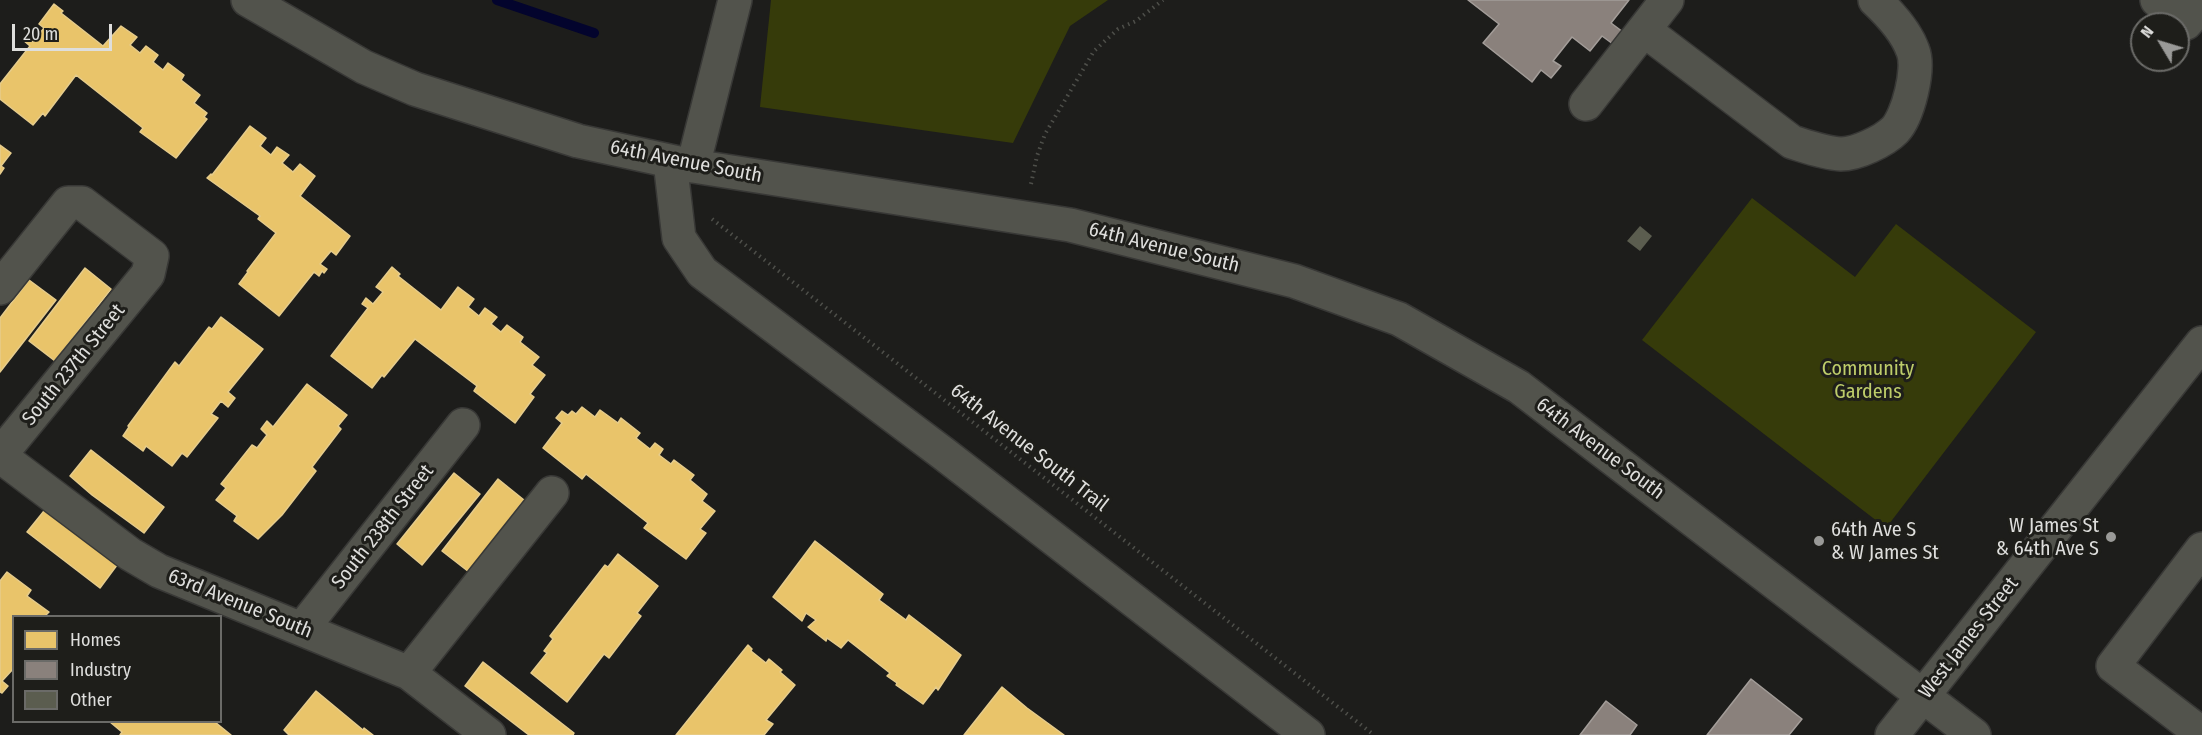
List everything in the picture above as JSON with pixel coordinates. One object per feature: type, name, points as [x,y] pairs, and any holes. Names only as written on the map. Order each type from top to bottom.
[{"type":"street","name":"64th Avenue South","points":[[248,0],[364,67],[415,90],[578,141],[682,163],[1070,225],[1294,281],[1399,319],[1519,387],[1974,735]]},
{"type":"street","points":[[735,0],[682,163],[680,238],[702,272],[954,461],[1308,735]]},
{"type":"street","points":[[1586,105],[1667,0]]},
{"type":"street","points":[[1644,30],[1792,142],[1820,151],[1844,154],[1876,144],[1896,128],[1908,104],[1914,79],[1914,52],[1893,17],[1875,0]]},
{"type":"street","points":[[2157,0],[2194,13]]},
{"type":"street","name":"South 237th Street","points":[[0,288],[68,203],[82,203],[152,256],[148,274],[0,455]]},
{"type":"street","name":"West James Street","points":[[1892,735],[2202,343]]},
{"type":"street","name":"South 238th Street","points":[[302,629],[463,425]]},
{"type":"street","name":"63rd Avenue South","points":[[0,455],[130,554],[159,571],[410,673],[489,735]]},
{"type":"street","points":[[410,673],[552,493]]},
{"type":"street","points":[[2197,718],[2113,666],[2202,549]]},
{"type":"path","points":[[1023,217],[1037,156],[1045,134],[1094,51],[1118,29],[1136,21],[1163,0]]},
{"type":"path","name":"64th Avenue South Trail","points":[[710,218],[1374,735]]},
{"type":"green space","points":[[771,0],[1108,0],[1070,26],[1013,143],[760,107]]},
{"type":"green space","name":"Community Gardens","points":[[1752,198],[1855,277],[1896,224],[2036,332],[1886,528],[1642,340]]},
{"type":"building: Homes","points":[[54,4],[63,11],[61,13],[103,46],[121,26],[137,37],[130,45],[140,53],[146,46],[158,55],[153,62],[163,70],[168,63],[184,75],[181,80],[200,95],[194,103],[207,113],[204,117],[207,119],[176,158],[140,132],[143,128],[76,75],[45,116],[43,113],[33,125],[0,99],[0,84],[30,46],[23,40],[26,36],[33,42],[44,28],[39,24]]},
{"type":"building: Homes","points":[[250,126],[266,138],[260,146],[271,155],[277,147],[289,155],[282,163],[293,172],[300,164],[315,176],[300,196],[350,236],[336,255],[331,251],[320,264],[327,269],[324,273],[322,271],[319,276],[314,272],[279,316],[239,284],[276,233],[258,219],[260,216],[207,178],[212,175]]},
{"type":"building: Homes","points":[[0,145],[11,153],[1,166],[4,168],[0,174]]},
{"type":"building: Homes","points":[[392,267],[400,274],[398,276],[441,310],[458,287],[474,299],[468,307],[479,316],[485,308],[497,317],[491,324],[501,332],[507,325],[523,337],[520,342],[539,357],[532,365],[545,375],[530,394],[534,397],[515,423],[474,391],[477,386],[415,339],[372,388],[331,356],[368,308],[362,304],[366,298],[373,304],[383,292],[376,287]]},
{"type":"building: Homes","points":[[85,268],[111,289],[55,361],[29,341]]},
{"type":"building: Homes","points":[[29,280],[56,300],[0,372],[0,318]]},
{"type":"building: Homes","points":[[221,317],[263,349],[228,392],[235,398],[228,407],[221,401],[211,414],[218,418],[187,457],[182,453],[172,466],[146,446],[143,451],[123,436],[175,362],[179,366],[209,327],[212,329]]},
{"type":"building: Homes","points":[[307,384],[347,415],[338,426],[341,429],[312,467],[316,471],[282,515],[258,539],[234,521],[237,516],[216,500],[226,488],[221,484],[252,445],[257,448],[267,435],[261,429],[267,421],[273,427]]},
{"type":"building: Homes","points":[[582,407],[595,417],[600,410],[618,423],[621,418],[640,433],[636,438],[650,449],[655,443],[663,449],[659,455],[671,464],[674,460],[694,475],[690,480],[707,494],[702,501],[715,511],[700,529],[706,533],[686,559],[644,528],[648,523],[586,474],[582,479],[543,448],[562,423],[556,418],[562,411],[568,415],[572,411],[576,414]]},
{"type":"building: Homes","points":[[91,450],[164,507],[144,533],[70,476]]},
{"type":"building: Homes","points":[[454,473],[480,494],[422,565],[397,544]]},
{"type":"building: Homes","points":[[498,479],[524,500],[469,572],[442,551]]},
{"type":"building: Homes","points":[[48,506],[120,561],[100,588],[27,532]]},
{"type":"building: Homes","points":[[815,541],[883,594],[879,600],[906,620],[909,615],[961,655],[938,690],[936,687],[923,704],[896,685],[897,683],[887,676],[890,673],[848,640],[841,648],[827,638],[826,641],[808,627],[816,620],[806,613],[802,621],[773,597]]},
{"type":"building: Homes","points":[[618,554],[658,586],[637,613],[641,616],[609,658],[604,654],[567,702],[531,673],[547,653],[544,651],[553,639],[550,636],[605,565],[608,567]]},
{"type":"building: Homes","points":[[7,572],[31,590],[27,596],[49,612],[46,615],[12,615],[12,670],[2,681],[8,686],[2,693],[0,692],[0,581]]},
{"type":"building: Homes","points":[[748,645],[751,651],[766,663],[769,659],[782,670],[780,672],[795,685],[766,720],[773,724],[764,735],[676,735]]},
{"type":"building: Homes","points":[[483,662],[574,733],[573,735],[529,735],[465,686]]},
{"type":"building: Homes","points":[[1002,687],[1027,708],[1064,735],[964,735]]},
{"type":"building: Homes","points":[[316,691],[363,730],[364,728],[373,735],[289,735],[284,730]]},
{"type":"building: Homes","points":[[111,723],[216,723],[231,735],[120,735],[122,732]]},
{"type":"building: Industry","points":[[1468,0],[1629,0],[1611,23],[1627,35],[1617,47],[1602,36],[1590,51],[1572,37],[1553,61],[1561,66],[1551,78],[1541,70],[1532,82],[1483,43],[1499,24]]},
{"type":"building: Industry","points":[[1751,679],[1802,719],[1789,735],[1707,735]]},
{"type":"building: Industry","points":[[1606,701],[1637,725],[1630,735],[1580,735]]},
{"type":"building: Other","points":[[1640,226],[1652,236],[1640,251],[1627,241]]},
{"type":"waterway","points":[[497,0],[594,33]]},
{"type":"place","name":"W James St & 64th Ave S","points":[[2111,537]]},
{"type":"place","name":"64th Ave S & W James St","points":[[1819,541]]}]
